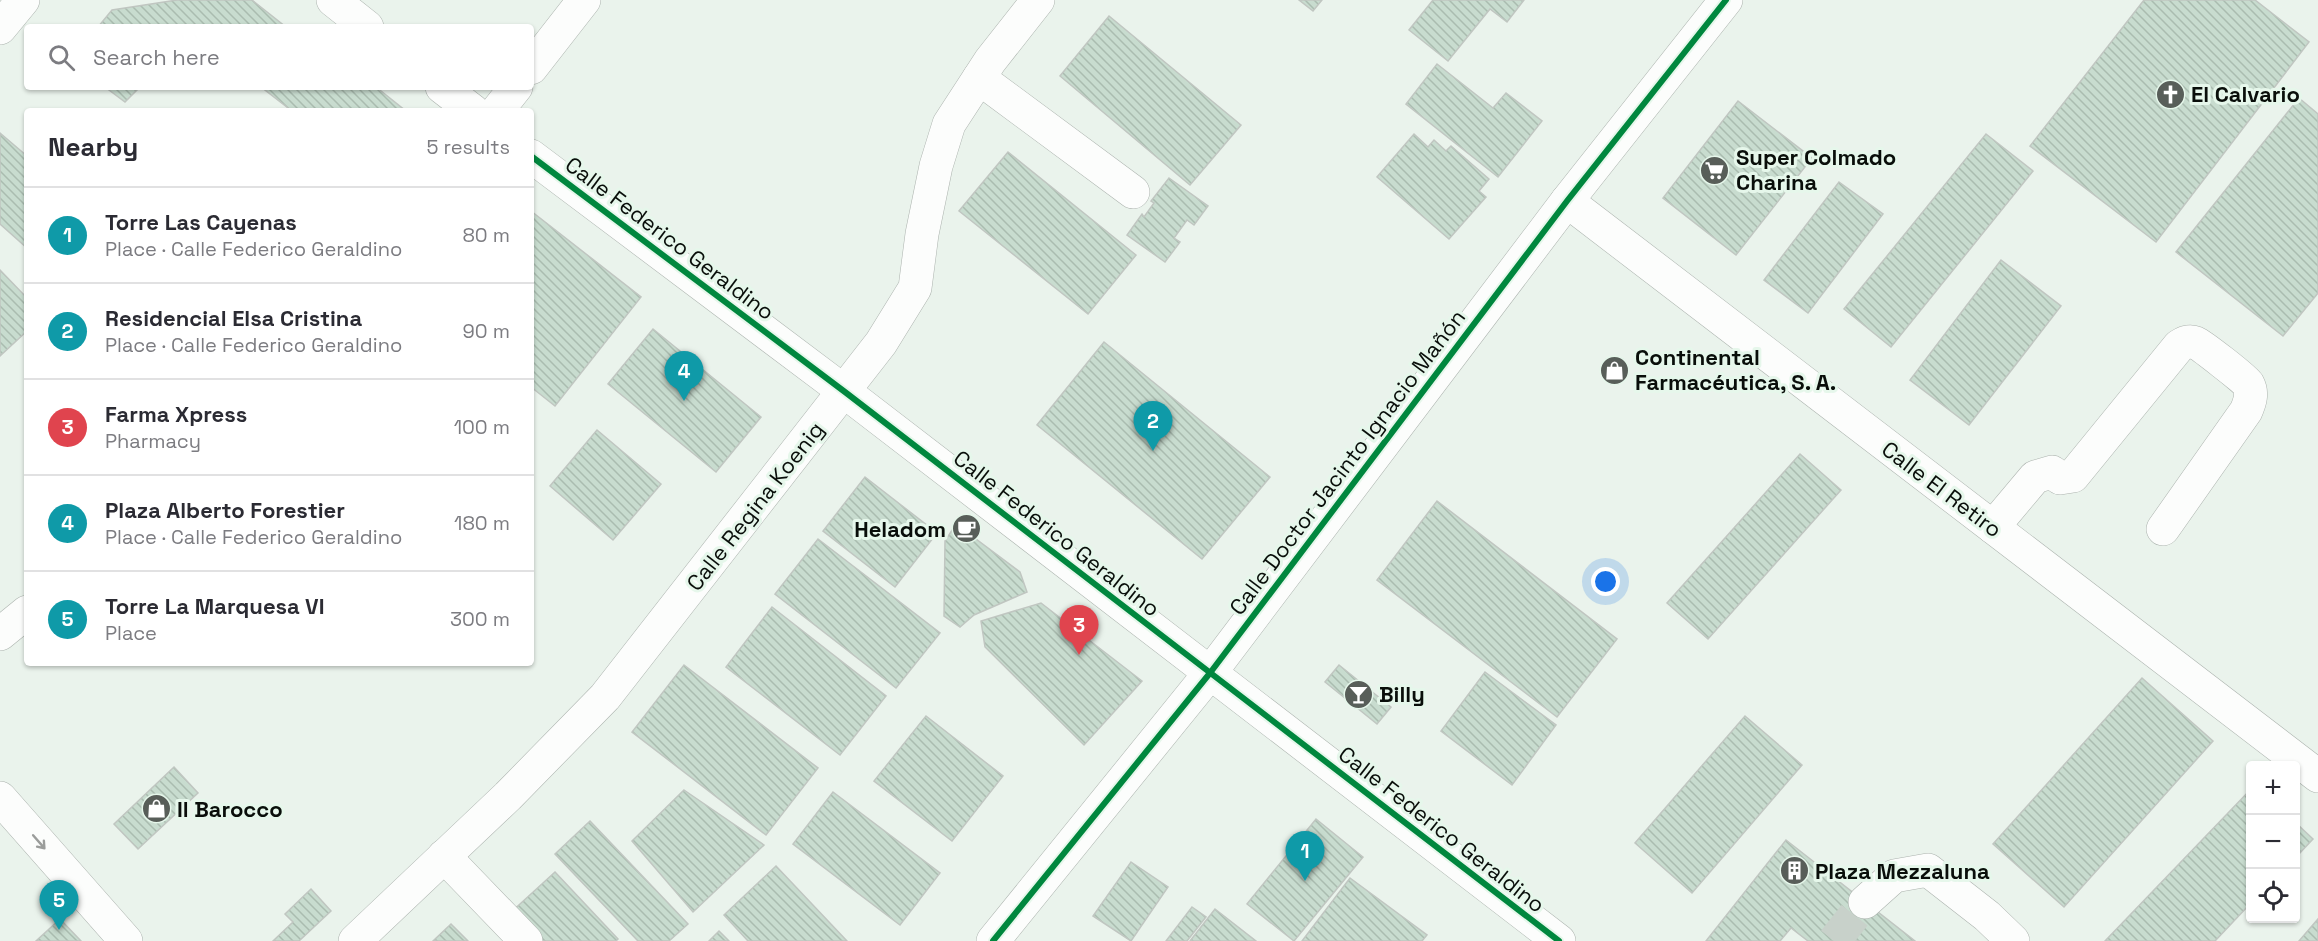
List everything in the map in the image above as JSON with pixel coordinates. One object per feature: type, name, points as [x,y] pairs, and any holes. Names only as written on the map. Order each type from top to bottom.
[{"type":"street","points":[[0,28],[23,0]]},
{"type":"street","points":[[333,0],[363,24]]},
{"type":"street","points":[[534,64],[584,0]]},
{"type":"street","name":"Calle Regina Koenig","points":[[355,941],[508,796],[605,697],[881,343],[915,288],[922,234],[939,156],[949,124],[979,78],[1038,0]]},
{"type":"street","name":"Calle Doctor Jacinto Ignacio Mañón","points":[[993,941],[1210,673],[1567,201],[1726,0]]},
{"type":"street","points":[[979,78],[1133,192]]},
{"type":"street","points":[[446,90],[469,108]]},
{"type":"street","points":[[499,108],[514,90]]},
{"type":"street","name":"Calle Federico Geraldino","points":[[534,158],[844,392],[1558,941]]},
{"type":"street","name":"Calle El Retiro","points":[[1567,201],[2318,776]]},
{"type":"street","points":[[1993,527],[2035,477],[2052,472],[2060,478],[2073,476],[2179,346],[2186,342],[2198,343],[2249,385],[2251,399],[2246,411],[2163,529]]},
{"type":"street","points":[[0,634],[24,614]]},
{"type":"street","points":[[0,798],[126,941]]},
{"type":"street","points":[[444,856],[526,941]]},
{"type":"street","points":[[1865,902],[1894,876],[1928,870],[1987,916],[2013,941]]},
{"type":"building","points":[[177,0],[252,0],[282,24],[100,24],[112,10]]},
{"type":"building","points":[[1299,0],[1322,0],[1313,11]]},
{"type":"building","points":[[1433,0],[1524,0],[1507,22],[1490,9],[1448,61],[1409,30]]},
{"type":"building","name":"El Calvario","points":[[2144,0],[2255,0],[2309,42],[2156,242],[2030,146]]},
{"type":"building","points":[[1109,16],[1241,125],[1190,185],[1060,76]]},
{"type":"building","points":[[1437,64],[1493,108],[1506,93],[1542,121],[1498,177],[1406,104]]},
{"type":"building","points":[[109,90],[137,90],[125,102]]},
{"type":"building","points":[[265,90],[380,90],[402,108],[288,108]]},
{"type":"building","points":[[2299,98],[2318,114],[2318,293],[2283,336],[2176,252]]},
{"type":"building","points":[[1738,101],[1812,158],[1736,255],[1663,198]]},
{"type":"building","points":[[0,133],[24,153],[24,245],[0,224]]},
{"type":"building","points":[[1414,134],[1428,147],[1434,140],[1446,151],[1451,146],[1489,179],[1479,191],[1486,197],[1449,239],[1377,177]]},
{"type":"building","points":[[1986,134],[2033,171],[1891,347],[1844,309]]},
{"type":"building","points":[[1008,152],[1136,255],[1088,314],[959,211]]},
{"type":"building","points":[[1169,178],[1208,206],[1194,225],[1187,220],[1174,238],[1180,242],[1165,262],[1127,235],[1142,214],[1144,217],[1154,203],[1151,201]]},
{"type":"building","points":[[1839,182],[1883,214],[1808,313],[1764,280]]},
{"type":"building","points":[[534,213],[641,297],[555,406],[534,389]]},
{"type":"building","points":[[2001,260],[2061,306],[1969,425],[1910,380]]},
{"type":"building","points":[[0,270],[24,295],[24,334],[0,356]]},
{"type":"building","points":[[653,329],[761,417],[716,472],[608,384]]},
{"type":"building","points":[[1104,342],[1270,477],[1202,559],[1037,425]]},
{"type":"building","points":[[597,430],[661,484],[613,540],[550,486]]},
{"type":"building","points":[[1800,454],[1841,490],[1708,639],[1667,603]]},
{"type":"building","points":[[865,477],[937,533],[895,587],[823,531]]},
{"type":"building","points":[[1437,501],[1617,639],[1557,717],[1377,580]]},
{"type":"building","points":[[956,524],[1020,572],[1027,592],[974,615],[960,627],[944,616],[945,541]]},
{"type":"building","points":[[818,539],[940,633],[896,688],[775,594]]},
{"type":"building","points":[[1041,603],[1142,681],[1084,745],[985,647],[981,621]]},
{"type":"building","points":[[772,607],[886,696],[840,755],[726,667]]},
{"type":"building","points":[[684,665],[818,768],[766,835],[632,732]]},
{"type":"building","name":"Billy","points":[[1339,665],[1391,707],[1377,724],[1325,682]]},
{"type":"building","points":[[1485,672],[1556,725],[1512,785],[1441,731]]},
{"type":"building","points":[[2142,678],[2213,741],[2064,907],[1993,844]]},
{"type":"building","points":[[926,716],[1003,776],[952,841],[874,781]]},
{"type":"building","points":[[1745,716],[1802,765],[1692,893],[1635,843]]},
{"type":"building","name":"Il Barocco","points":[[174,767],[198,793],[138,849],[114,824]]},
{"type":"building","points":[[684,790],[764,845],[693,912],[632,841]]},
{"type":"building","points":[[833,792],[940,873],[900,925],[793,844]]},
{"type":"building","points":[[2246,794],[2246,908],[2215,941],[2105,941]]},
{"type":"building","points":[[1316,819],[1363,857],[1294,941],[1247,904]]},
{"type":"building","points":[[590,821],[688,924],[669,941],[638,941],[555,854]]},
{"type":"building","points":[[2300,827],[2313,839],[2300,853]]},
{"type":"building","name":"Plaza Mezzaluna","points":[[1786,840],[1915,941],[1808,941],[1791,928],[1780,941],[1706,941]]},
{"type":"building","points":[[1131,862],[1168,887],[1131,941],[1093,916]]},
{"type":"building","points":[[776,866],[847,941],[748,941],[724,915]]},
{"type":"building","points":[[555,872],[618,939],[616,941],[534,941],[509,914]]},
{"type":"building","points":[[1350,878],[1427,935],[1422,941],[1302,941]]},
{"type":"building","points":[[311,889],[331,911],[299,941],[273,941],[293,922],[285,914]]},
{"type":"building","points":[[1192,907],[1206,917],[1187,941],[1166,941]]},
{"type":"building","points":[[1215,909],[1256,941],[1190,941]]},
{"type":"building","points":[[60,919],[81,941],[36,941]]},
{"type":"building","points":[[2318,919],[2318,941],[2299,941]]},
{"type":"building","points":[[451,924],[468,941],[433,941]]},
{"type":"building","points":[[719,931],[729,941],[709,941]]},
{"type":"tunnel","points":[[1834,941],[1865,902]]},
{"type":"cycle path","points":[[993,941],[1210,673],[1567,201],[1726,0]]},
{"type":"cycle path","points":[[534,158],[845,392],[1559,941]]},
{"type":"place","name":"El Calvario","points":[[2170,94]]},
{"type":"place","name":"Super Colmado Charina","points":[[1715,170]]},
{"type":"place","name":"Continental Farmacéutica, S. A.","points":[[1614,370]]},
{"type":"place","name":"Plaza Alberto Forestier","points":[[684,401]]},
{"type":"place","name":"Residencial Elsa Cristina","points":[[1153,451]]},
{"type":"place","name":"Heladom","points":[[967,529]]},
{"type":"place","name":"Farma Xpress","points":[[1079,655]]},
{"type":"place","name":"Billy","points":[[1358,694]]},
{"type":"place","name":"Il Barocco","points":[[156,809]]},
{"type":"place","name":"Plaza Mezzaluna","points":[[1794,871]]},
{"type":"place","name":"Torre Las Cayenas","points":[[1305,881]]},
{"type":"place","name":"Torre La Marquesa VI","points":[[59,930]]}]
